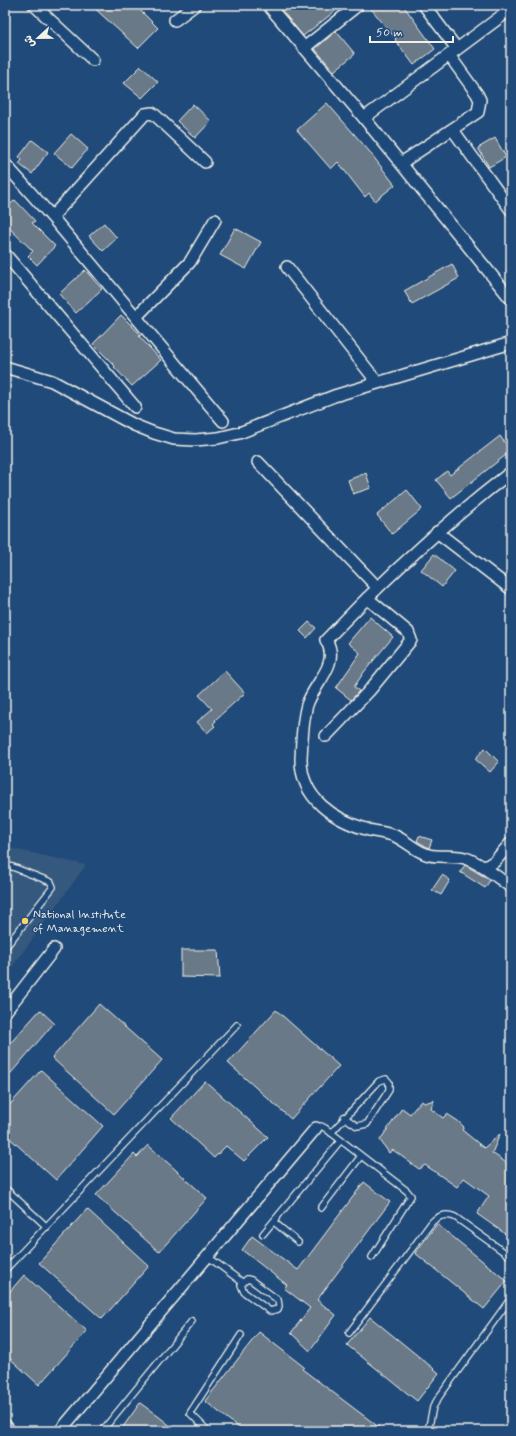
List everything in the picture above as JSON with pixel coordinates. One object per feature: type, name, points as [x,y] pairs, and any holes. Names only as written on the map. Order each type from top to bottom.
[{"type":"street","points":[[34,5],[93,60]]},
{"type":"street","points":[[175,20],[195,5]]},
{"type":"street","points":[[268,5],[364,118],[511,299]]},
{"type":"street","points":[[304,48],[358,5]]},
{"type":"street","points":[[401,163],[453,130],[478,112],[480,100],[424,5]]},
{"type":"street","points":[[364,118],[511,9]]},
{"type":"street","points":[[52,217],[145,114],[152,113],[155,115],[205,162]]},
{"type":"street","points":[[453,130],[511,210]]},
{"type":"street","points":[[5,164],[136,316],[223,421]]},
{"type":"street","points":[[136,316],[190,262],[215,220]]},
{"type":"street","points":[[5,254],[135,407]]},
{"type":"street","points":[[287,267],[377,382]]},
{"type":"street","points":[[5,367],[52,381],[134,425],[154,433],[174,438],[195,440],[218,438],[239,433],[334,396],[511,343]]},
{"type":"street","points":[[258,462],[377,588]]},
{"type":"street","points":[[511,472],[438,532],[377,588],[326,640],[331,654],[330,664],[311,695],[304,720],[301,760],[306,785],[316,801],[323,808],[341,819],[368,830],[401,838],[423,854],[460,857],[484,868],[511,887]]},
{"type":"street","points":[[438,532],[511,589]]},
{"type":"street","points":[[326,736],[369,691],[411,640],[408,632],[367,598]]},
{"type":"street","points":[[484,868],[495,860],[511,842]]},
{"type":"street","points":[[5,1012],[54,949]]},
{"type":"street","points":[[60,1431],[316,1128]]},
{"type":"street","points":[[5,1424],[10,1431]]},
{"type":"lane","points":[[5,864],[51,882],[53,887],[5,948]]},
{"type":"lane","points":[[5,1270],[47,1228],[237,1025]]},
{"type":"lane","points":[[331,1132],[344,1117],[379,1081],[386,1079],[390,1082],[389,1090],[367,1124],[357,1126],[344,1117]]},
{"type":"lane","points":[[316,1128],[323,1127],[331,1132],[407,1191],[411,1196],[372,1257]]},
{"type":"lane","points":[[263,1234],[341,1140]]},
{"type":"lane","points":[[321,1208],[361,1156]]},
{"type":"lane","points":[[5,1188],[47,1228]]},
{"type":"lane","points":[[349,1333],[432,1222],[441,1215],[450,1214],[455,1216],[511,1257]]},
{"type":"lane","points":[[274,1222],[298,1242]]},
{"type":"lane","points":[[207,1256],[242,1282]]},
{"type":"lane","points":[[252,1280],[276,1298],[279,1303],[278,1309],[273,1312],[267,1310],[242,1290],[242,1282],[252,1280]]},
{"type":"lane","points":[[428,1431],[434,1407],[439,1397],[511,1298]]},
{"type":"lane","points":[[102,1431],[192,1321]]},
{"type":"lane","points":[[208,1431],[190,1413],[241,1335]]},
{"type":"shaded area","name":"National Institute of Management","points":[[5,847],[86,865],[5,977]]},
{"type":"building","points":[[91,5],[135,5],[158,28],[138,48]]},
{"type":"building","points":[[277,5],[343,5],[303,36]]},
{"type":"building","points":[[368,5],[403,5],[435,49],[414,65],[395,40],[396,39]]},
{"type":"building","points":[[336,31],[355,54],[334,71],[315,49]]},
{"type":"building","points":[[141,66],[158,82],[142,98],[124,83]]},
{"type":"building","points":[[327,103],[369,151],[395,185],[375,201],[369,193],[365,197],[338,162],[331,169],[297,130]]},
{"type":"building","points":[[193,104],[211,121],[195,138],[177,121]]},
{"type":"building","points":[[71,134],[88,149],[72,168],[54,153]]},
{"type":"building","points":[[495,138],[506,157],[489,167],[478,148]]},
{"type":"building","points":[[32,140],[48,152],[32,174],[19,164],[22,160],[19,157]]},
{"type":"building","points":[[15,200],[35,221],[32,223],[55,246],[37,265],[28,256],[33,251],[5,224],[5,209]]},
{"type":"building","points":[[104,223],[117,238],[103,251],[89,236]]},
{"type":"building","points":[[235,228],[261,242],[246,269],[220,255]]},
{"type":"building","points":[[452,264],[459,278],[412,304],[404,291]]},
{"type":"building","points":[[85,270],[102,289],[76,313],[59,294]]},
{"type":"building","points":[[121,315],[141,335],[139,336],[161,360],[132,386],[93,344]]},
{"type":"building","points":[[500,436],[511,451],[451,498],[436,480],[447,471],[450,475]]},
{"type":"building","points":[[366,473],[371,488],[353,494],[348,480]]},
{"type":"building","points":[[407,490],[422,509],[392,534],[377,515]]},
{"type":"building","points":[[434,554],[455,571],[442,587],[421,570]]},
{"type":"building","points":[[370,617],[393,637],[364,672],[354,687],[359,691],[351,700],[336,688],[360,653],[348,643]]},
{"type":"building","points":[[309,622],[316,628],[307,638],[300,631]]},
{"type":"building","points":[[225,671],[245,693],[215,720],[216,721],[213,724],[215,726],[207,733],[197,722],[212,709],[199,695]]},
{"type":"building","points":[[485,748],[499,762],[490,772],[475,759]]},
{"type":"building","points":[[419,836],[432,840],[429,848],[417,841]]},
{"type":"building","points":[[465,865],[490,880],[485,888],[460,872]]},
{"type":"building","points":[[442,875],[450,880],[441,895],[432,890]]},
{"type":"building","points":[[181,950],[218,950],[220,978],[181,977]]},
{"type":"building","points":[[99,1004],[162,1060],[114,1114],[52,1058]]},
{"type":"building","points":[[40,1010],[54,1023],[5,1080],[5,1049]]},
{"type":"building","points":[[276,1010],[339,1066],[291,1119],[228,1063]]},
{"type":"building","points":[[41,1070],[103,1126],[56,1180],[5,1134],[5,1110]]},
{"type":"building","points":[[205,1081],[268,1137],[244,1161],[226,1146],[214,1158],[171,1118]]},
{"type":"building","points":[[434,1100],[431,1109],[443,1118],[447,1114],[458,1121],[464,1127],[462,1130],[484,1148],[500,1134],[492,1153],[511,1166],[511,1238],[477,1214],[489,1196],[464,1178],[457,1187],[425,1165],[419,1169],[393,1150],[389,1153],[380,1140],[402,1108],[410,1114],[421,1101],[425,1103]]},
{"type":"building","points":[[148,1145],[207,1198],[159,1252],[96,1195],[134,1154],[137,1157]]},
{"type":"building","points":[[364,1182],[390,1202],[317,1300],[336,1315],[310,1351],[291,1333],[310,1308],[284,1288],[287,1285],[242,1250],[252,1236],[298,1270]]},
{"type":"building","points":[[87,1209],[149,1266],[102,1319],[39,1263]]},
{"type":"building","points":[[437,1224],[507,1281],[484,1309],[415,1253]]},
{"type":"building","points":[[24,1275],[87,1331],[39,1385],[5,1354],[5,1297]]},
{"type":"building","points":[[370,1317],[439,1373],[417,1401],[347,1345]]},
{"type":"building","points":[[259,1332],[304,1367],[302,1369],[384,1431],[243,1431],[205,1401]]},
{"type":"building","points":[[140,1403],[158,1416],[177,1431],[120,1431]]},
{"type":"place","name":"National Institute of Management","points":[[25,921]]}]
